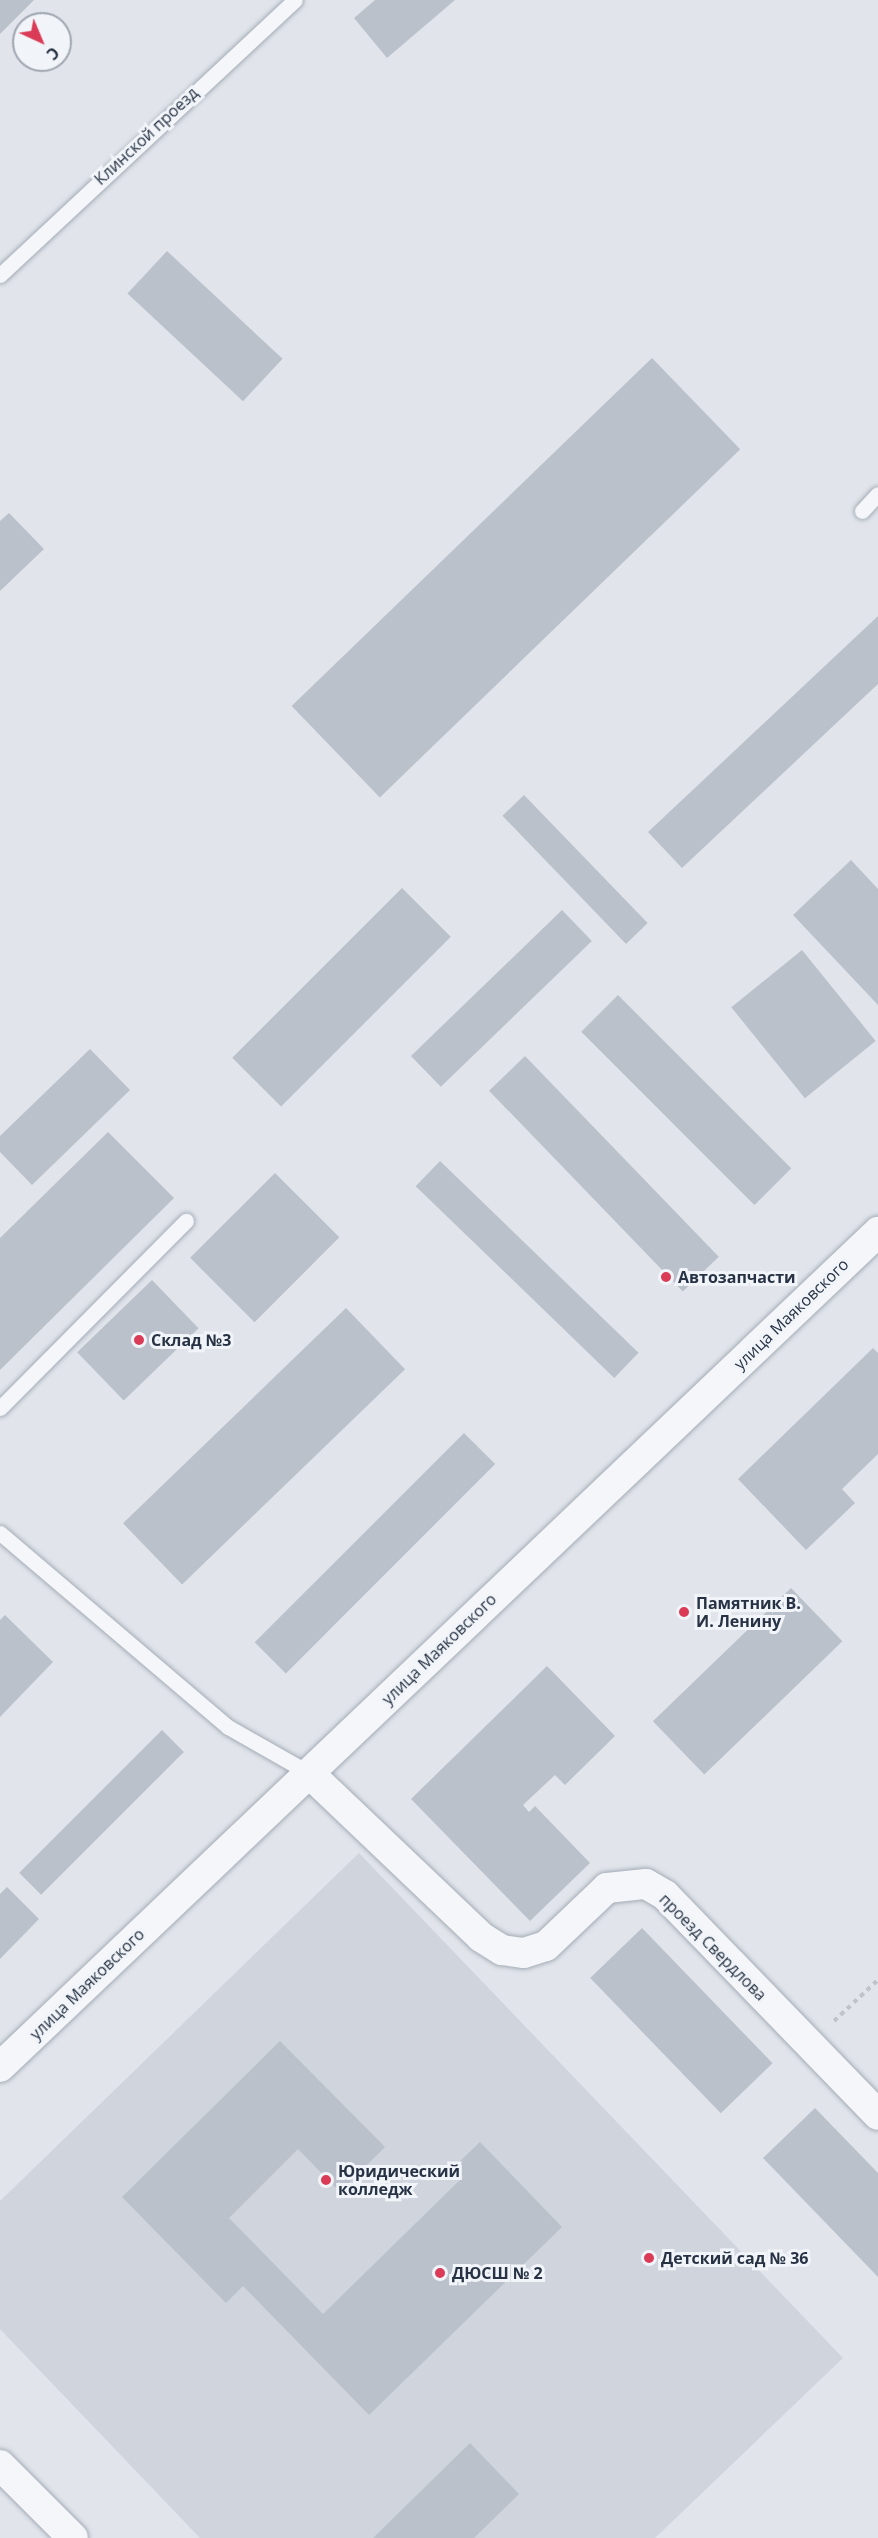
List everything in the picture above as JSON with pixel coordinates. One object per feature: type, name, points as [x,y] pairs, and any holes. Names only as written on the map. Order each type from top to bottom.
[{"type":"street","name":"улица Маяковского","points":[[0,2067],[877,1234]]},
{"type":"street","name":"проезд Свердлова","points":[[309,1773],[481,1937],[502,1950],[524,1953],[546,1946],[607,1888],[646,1884],[665,1895],[878,2115]]},
{"type":"street","points":[[0,2465],[73,2538]]},
{"type":"lane","name":"Клинской проезд","points":[[0,275],[288,2]]},
{"type":"lane","points":[[862,511],[878,494]]},
{"type":"lane","points":[[0,1408],[186,1221]]},
{"type":"lane","points":[[0,1533],[228,1727],[309,1773]]},
{"type":"path","points":[[809,2044],[878,1980]]},
{"type":"shaded area","name":"Юридический колледж","points":[[359,1853],[843,2358],[655,2538],[200,2538],[0,2329],[0,2201]]},
{"type":"building","points":[[0,0],[34,0],[22,12],[12,12],[12,22],[0,34]]},
{"type":"building","points":[[375,0],[455,0],[387,58],[354,18]]},
{"type":"building","points":[[167,251],[283,359],[243,401],[127,293]]},
{"type":"building","points":[[652,358],[740,449],[380,797],[292,706]]},
{"type":"building","points":[[9,513],[44,549],[0,591],[0,521]]},
{"type":"building","points":[[878,616],[878,684],[682,868],[648,832]]},
{"type":"building","points":[[524,795],[648,923],[626,944],[502,816]]},
{"type":"building","points":[[851,860],[878,889],[878,1005],[793,915]]},
{"type":"building","points":[[402,888],[451,937],[281,1106],[232,1058]]},
{"type":"building","points":[[562,910],[592,941],[441,1087],[411,1056]]},
{"type":"building","points":[[802,950],[876,1041],[805,1098],[731,1007]]},
{"type":"building","points":[[618,995],[791,1168],[754,1205],[581,1032]]},
{"type":"building","points":[[90,1049],[130,1090],[32,1185],[0,1152],[0,1136]]},
{"type":"building","points":[[525,1056],[719,1257],[683,1291],[489,1091]]},
{"type":"building","points":[[108,1132],[174,1198],[0,1370],[0,1238]]},
{"type":"building","points":[[440,1161],[639,1353],[614,1378],[416,1186]]},
{"type":"building","points":[[275,1173],[339,1237],[254,1322],[190,1258]]},
{"type":"building","name":"Склад №3","points":[[152,1280],[199,1328],[124,1400],[77,1352]]},
{"type":"building","points":[[346,1308],[405,1369],[182,1584],[123,1523]]},
{"type":"building","points":[[873,1348],[878,1353],[878,1454],[842,1489],[855,1503],[806,1550],[738,1479]]},
{"type":"building","points":[[464,1433],[495,1464],[286,1673],[255,1642]]},
{"type":"building","points":[[791,1588],[842,1641],[704,1775],[653,1721]]},
{"type":"building","points":[[5,1615],[53,1662],[0,1717],[0,1620]]},
{"type":"building","points":[[547,1666],[615,1736],[565,1785],[555,1775],[523,1805],[529,1812],[535,1806],[590,1863],[530,1921],[411,1799]]},
{"type":"building","points":[[162,1730],[184,1752],[41,1895],[19,1873]]},
{"type":"building","points":[[7,1887],[39,1919],[0,1959],[0,1894]]},
{"type":"building","points":[[642,1928],[773,2063],[721,2113],[590,1978]]},
{"type":"building","points":[[280,2041],[385,2147],[340,2192],[298,2149],[229,2218],[323,2314],[463,2177],[454,2167],[480,2142],[562,2227],[369,2415],[243,2286],[226,2303],[122,2197]]},
{"type":"building","points":[[815,2108],[878,2173],[878,2277],[763,2158]]},
{"type":"building","points":[[470,2443],[519,2494],[474,2538],[373,2538]]},
{"type":"place","name":"Автозапчасти","points":[[666,1277]]},
{"type":"place","name":"Склад №3","points":[[139,1340]]},
{"type":"place","name":"Памятник В. И. Ленину","points":[[684,1612]]},
{"type":"place","name":"Юридический колледж","points":[[326,2180]]},
{"type":"place","name":"Детский сад № 36","points":[[649,2258]]},
{"type":"place","name":"ДЮСШ № 2","points":[[440,2273]]}]
